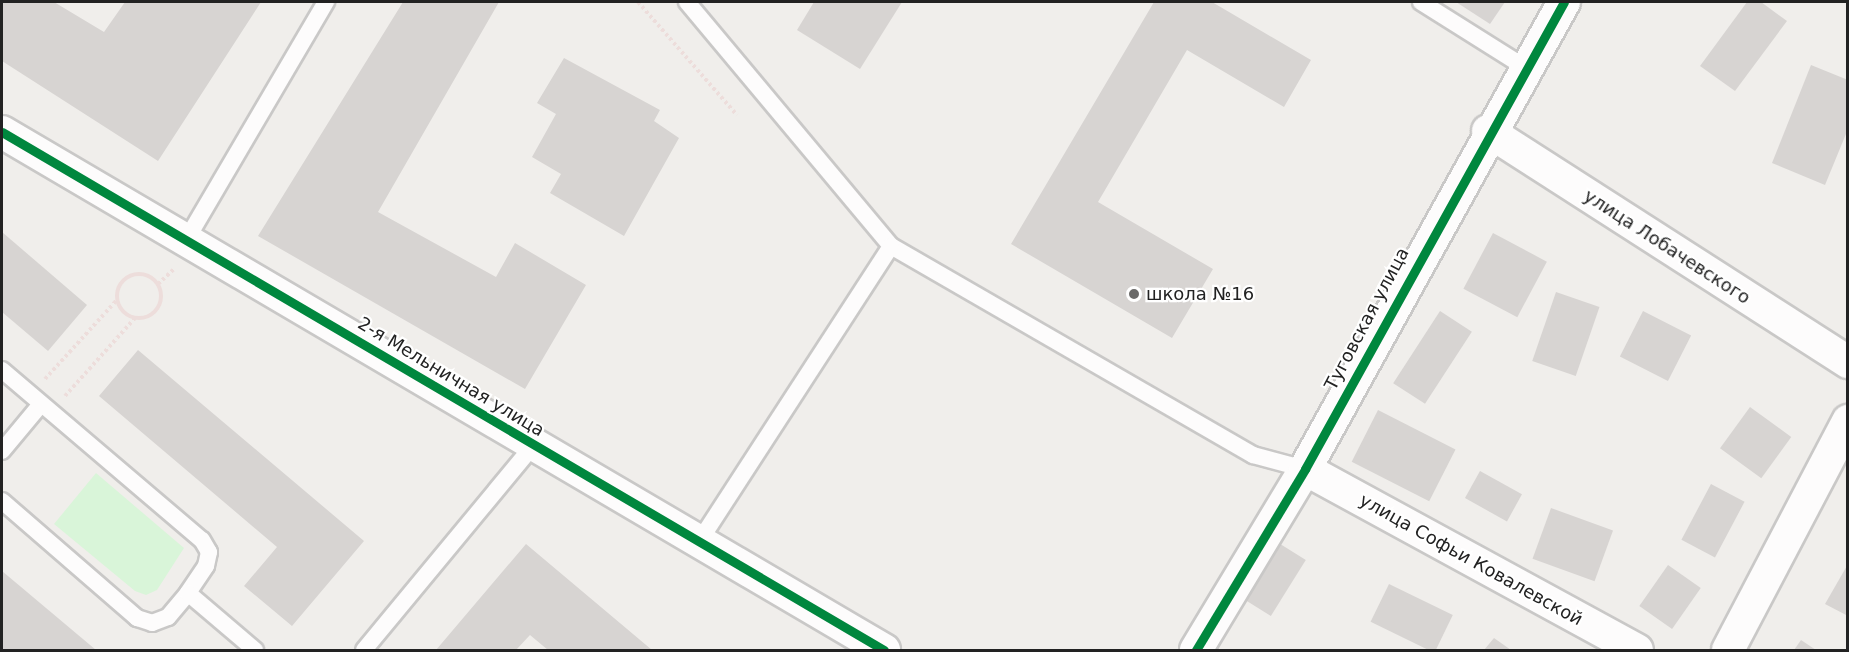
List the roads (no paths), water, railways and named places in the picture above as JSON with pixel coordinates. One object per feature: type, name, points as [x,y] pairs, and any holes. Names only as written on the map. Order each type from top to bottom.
[{"type":"street","name":"Туговская улица","points":[[1196,651],[1305,469],[1488,131],[1564,2]]},
{"type":"street","name":"улица Лобачевского","points":[[1488,131],[1848,362]]},
{"type":"street","name":"2-я Мельничная улица","points":[[2,132],[188,237],[697,545],[884,651]]},
{"type":"street","points":[[1728,651],[1848,422]]},
{"type":"street","name":"улица Софьи Ковалевской","points":[[1305,469],[1637,651]]},
{"type":"lane","points":[[188,237],[326,2]]},
{"type":"lane","points":[[687,2],[891,246],[1253,455],[1305,469]]},
{"type":"lane","points":[[1421,2],[1526,68]]},
{"type":"lane","points":[[697,545],[891,246]]},
{"type":"lane","points":[[2,370],[202,540],[209,552],[207,566],[168,617],[152,623],[137,618],[2,501]]},
{"type":"lane","points":[[2,452],[41,404]]},
{"type":"lane","points":[[364,651],[533,446]]},
{"type":"lane","points":[[188,593],[255,651]]},
{"type":"place","name":"школа №16","points":[[1134,294]]}]
